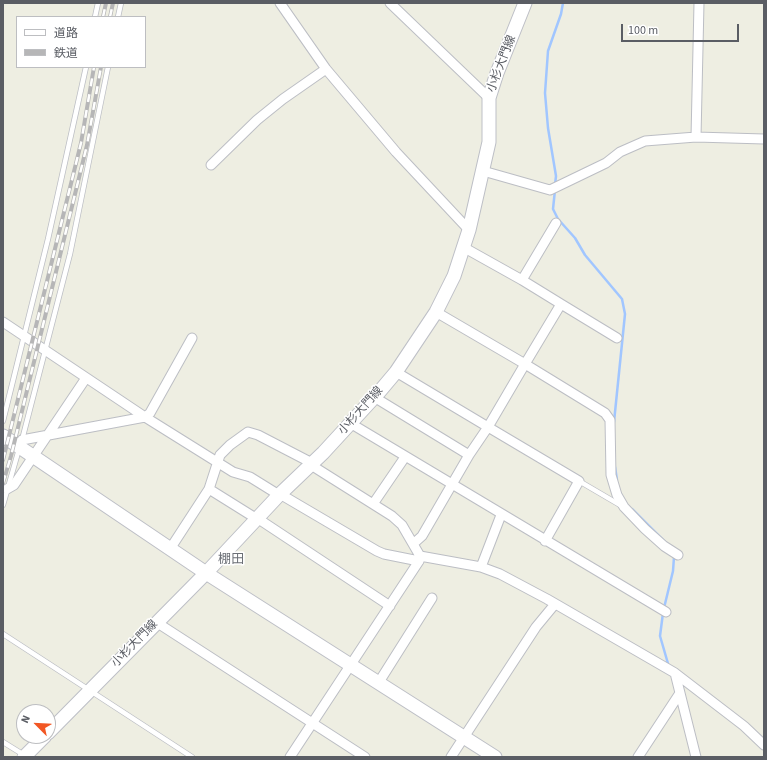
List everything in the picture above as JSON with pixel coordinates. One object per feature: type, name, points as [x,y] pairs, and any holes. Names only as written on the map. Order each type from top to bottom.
[{"type":"main road","name":"小杉大門線","points":[[56,725],[206,573],[280,494],[350,424],[396,372],[436,312],[454,276],[469,230],[489,142],[489,98],[497,73],[525,3]]},
{"type":"main road","points":[[3,436],[20,443],[33,458],[206,573],[351,664],[494,757]]},
{"type":"main road","points":[[25,757],[37,744]]},
{"type":"street","points":[[390,3],[489,98]]},
{"type":"street","points":[[696,137],[699,3]]},
{"type":"street","points":[[283,4],[326,69],[396,152],[469,230]]},
{"type":"street","points":[[211,165],[257,120],[283,99],[326,69]]},
{"type":"street","points":[[483,171],[550,190],[606,163],[620,152],[645,141],[696,137],[764,139]]},
{"type":"street","points":[[522,280],[556,223]]},
{"type":"street","points":[[463,247],[522,280],[617,338]]},
{"type":"street","points":[[413,544],[422,536],[451,485],[488,427],[561,304]]},
{"type":"street","points":[[436,312],[605,413],[610,420],[611,475],[617,495],[624,507],[655,538],[678,555]]},
{"type":"street","points":[[3,322],[145,417],[218,461],[233,472],[250,477],[377,551],[384,554],[480,567],[500,574],[555,604],[675,672],[744,726],[764,746]]},
{"type":"street","points":[[20,443],[47,436],[145,417],[150,413],[192,338]]},
{"type":"street","points":[[396,372],[578,482],[545,541]]},
{"type":"street","points":[[7,490],[14,485],[86,378]]},
{"type":"street","points":[[374,397],[469,455]]},
{"type":"street","points":[[350,424],[666,612]]},
{"type":"street","points":[[170,548],[209,489],[220,455],[230,445],[248,432],[258,435],[311,464],[392,516],[402,525],[420,559]]},
{"type":"street","points":[[373,504],[405,457]]},
{"type":"street","points":[[209,489],[390,606]]},
{"type":"street","points":[[480,567],[501,515]]},
{"type":"street","points":[[290,757],[420,559]]},
{"type":"street","points":[[379,682],[432,598]]},
{"type":"street","points":[[452,757],[505,673],[536,628],[555,604]]},
{"type":"street","points":[[156,622],[365,757]]},
{"type":"street","points":[[675,672],[696,757]]},
{"type":"street","points":[[638,757],[680,693]]},
{"type":"lane","points":[[95,16],[98,3]]},
{"type":"lane","points":[[118,16],[121,3]]},
{"type":"lane","points":[[3,420],[48,239],[86,68]]},
{"type":"lane","points":[[3,505],[70,254],[108,68]]},
{"type":"lane","points":[[578,482],[624,507]]},
{"type":"lane","points":[[3,634],[192,757]]},
{"type":"lane","points":[[3,742],[25,757]]},
{"type":"waterway","points":[[555,185],[556,176],[548,128],[545,93],[548,51],[561,14],[563,3]]},
{"type":"waterway","points":[[555,190],[553,209],[558,219],[575,238],[585,255],[622,299],[625,314],[614,422]]},
{"type":"waterway","points":[[615,467],[617,480]]},
{"type":"waterway","points":[[632,509],[665,542]]},
{"type":"waterway","points":[[664,608],[673,571],[674,557]]},
{"type":"waterway","points":[[663,613],[660,636],[669,667]]},
{"type":"railway","points":[[103,16],[106,3]]},
{"type":"railway","points":[[110,16],[113,3]]},
{"type":"railway","points":[[3,460],[81,143],[94,68]]},
{"type":"railway","points":[[3,483],[11,456],[87,145],[101,68]]},
{"type":"district","name":"棚田","points":[[231,560]]}]
